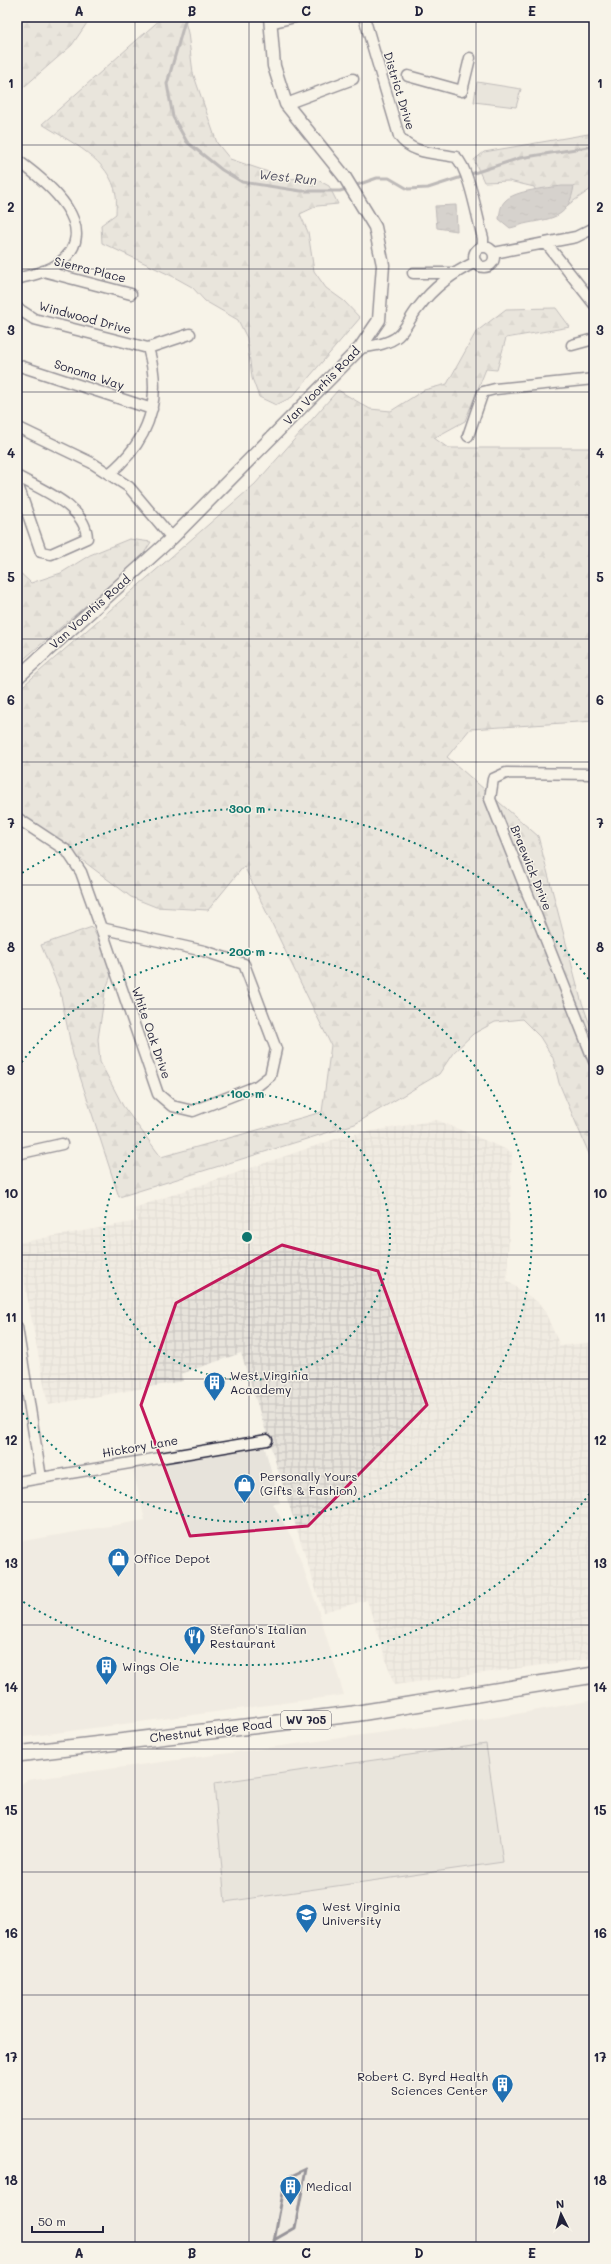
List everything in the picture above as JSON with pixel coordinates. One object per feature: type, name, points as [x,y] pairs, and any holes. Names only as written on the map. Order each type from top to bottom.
[{"type":"main road","name":"Chestnut Ridge Road","points":[[17,1754],[345,1715],[594,1674]]},
{"type":"street","points":[[270,20],[295,17]]},
{"type":"street","name":"District Drive","points":[[364,17],[399,136],[404,144],[411,149],[456,157],[460,161],[467,177],[483,238],[483,246]]},
{"type":"street","name":"Van Voorhis Road","points":[[17,678],[172,538],[360,348],[378,320],[383,265],[375,226],[348,182],[286,104],[274,66],[270,20]]},
{"type":"street","points":[[408,76],[462,91],[470,58]]},
{"type":"street","points":[[286,104],[354,79]]},
{"type":"street","points":[[17,160],[56,192],[66,205],[73,218],[75,234],[68,253],[58,264],[43,271],[17,279]]},
{"type":"street","points":[[494,253],[576,237],[594,228]]},
{"type":"street","points":[[546,243],[594,304]]},
{"type":"street","points":[[483,246],[490,248],[494,253],[494,260],[491,265],[481,266],[476,262],[475,253],[483,246]]},
{"type":"street","points":[[360,348],[385,343],[398,336],[418,307],[454,273],[476,262]]},
{"type":"street","name":"Sierra Place","points":[[43,271],[131,294]]},
{"type":"street","points":[[413,273],[454,273]]},
{"type":"street","name":"Windwood Drive","points":[[17,308],[34,319],[148,348]]},
{"type":"street","points":[[109,474],[136,446],[148,424],[152,409],[155,377],[148,348],[190,334]]},
{"type":"street","points":[[572,345],[594,339]]},
{"type":"street","name":"Sonoma Way","points":[[17,365],[152,409]]},
{"type":"street","points":[[468,436],[483,392],[495,389],[594,379]]},
{"type":"street","points":[[17,427],[92,463],[129,487],[172,538]]},
{"type":"street","points":[[17,476],[75,510],[86,527],[86,538],[51,554],[41,552],[17,483]]},
{"type":"street","name":"Braewick Drive","points":[[594,774],[506,773],[493,779],[490,799],[594,1061]]},
{"type":"street","name":"White Oak Drive","points":[[17,818],[67,851],[81,872],[158,1094],[172,1106],[193,1111],[256,1086],[270,1076],[276,1049],[244,964],[204,951],[101,928]]},
{"type":"street","points":[[17,1154],[62,1144]]},
{"type":"street","points":[[17,1327],[20,1360],[41,1478]]},
{"type":"street","name":"Hickory Lane","points":[[17,1482],[267,1440]]},
{"type":"highlighted area","points":[[282,1245],[378,1271],[427,1405],[308,1526],[190,1536],[141,1405],[176,1303]]},
{"type":"shaded area","points":[[437,1120],[512,1152],[507,1281],[542,1305],[560,1346],[594,1342],[594,1658],[394,1685],[367,1600],[323,1612],[241,1353],[181,1374],[183,1381],[48,1405],[17,1243],[138,1221],[134,1208],[344,1136]]},
{"type":"shaded area","points":[[264,1445],[280,1503],[273,1504],[293,1540],[317,1606],[344,1695],[17,1738],[17,1542],[145,1520],[132,1466]]},
{"type":"shaded area","name":"West Virginia University","points":[[594,1700],[594,2247],[17,2247],[17,1787],[27,1780],[505,1716]]},
{"type":"green space","points":[[17,17],[91,17],[72,45],[17,93]]},
{"type":"green space","points":[[163,17],[184,17],[188,33],[193,73],[217,143],[230,159],[289,179],[312,177],[329,186],[338,204],[317,206],[300,214],[308,232],[314,271],[326,288],[344,301],[360,318],[292,397],[276,405],[259,397],[252,378],[247,338],[238,320],[205,301],[192,287],[102,243],[101,225],[116,214],[116,195],[112,182],[106,171],[97,161],[76,145],[42,124]]},
{"type":"green space","points":[[477,82],[521,89],[516,107],[474,102]]},
{"type":"green space","points":[[594,133],[594,187],[559,211],[546,209],[534,187],[509,181],[484,182],[474,160],[484,152]]},
{"type":"green space","points":[[556,308],[570,327],[506,338],[497,370],[486,369],[465,421],[434,438],[448,448],[594,448],[594,721],[470,729],[447,757],[538,836],[581,1000],[594,1036],[594,1157],[590,1156],[559,1083],[553,1058],[540,1037],[522,1019],[495,1022],[473,1034],[453,1053],[439,1074],[355,1124],[119,1197],[73,1055],[60,991],[41,945],[92,927],[113,969],[105,992],[98,1039],[100,1062],[123,1106],[161,1157],[322,1112],[331,1045],[244,866],[208,910],[156,907],[131,897],[17,811],[17,691],[255,484],[338,390],[370,409],[391,411],[424,390],[447,384],[476,332],[506,309]]},
{"type":"green space","points":[[129,539],[151,542],[141,558],[17,665],[17,570],[31,583],[61,573],[90,555]]},
{"type":"green space","points":[[486,1744],[503,1862],[225,1902],[214,1783]]},
{"type":"water","points":[[574,186],[572,196],[568,204],[559,214],[546,219],[510,228],[499,219],[502,205],[510,197],[532,190]]},
{"type":"water","points":[[456,205],[457,231],[437,228],[435,206]]},
{"type":"waterway","name":"West Run","points":[[186,17],[167,84],[173,117],[187,142],[222,170],[242,182],[301,191],[340,191],[349,188]]},
{"type":"waterway","name":"West Run","points":[[354,186],[377,178],[389,178],[408,189],[428,188],[520,158],[594,146]]},
{"type":"railway","points":[[274,2240],[295,2228],[306,2169]]},
{"type":"railway","points":[[273,2247],[285,2182],[289,2177],[306,2169]]},
{"type":"place","name":"West Virginia Acaademy","points":[[214,1402]]},
{"type":"place","name":"Personally Yours (Gifts & Fashion)","points":[[244,1504]]},
{"type":"place","name":"Office Depot","points":[[119,1578]]},
{"type":"place","name":"Stefano's Italian Restaurant","points":[[194,1656]]},
{"type":"place","name":"Wings Ole","points":[[107,1686]]},
{"type":"place","name":"West Virginia University","points":[[306,1934]]},
{"type":"place","name":"Robert C. Byrd Health Sciences Center","points":[[503,2104]]},
{"type":"place","name":"Medical","points":[[291,2206]]}]
